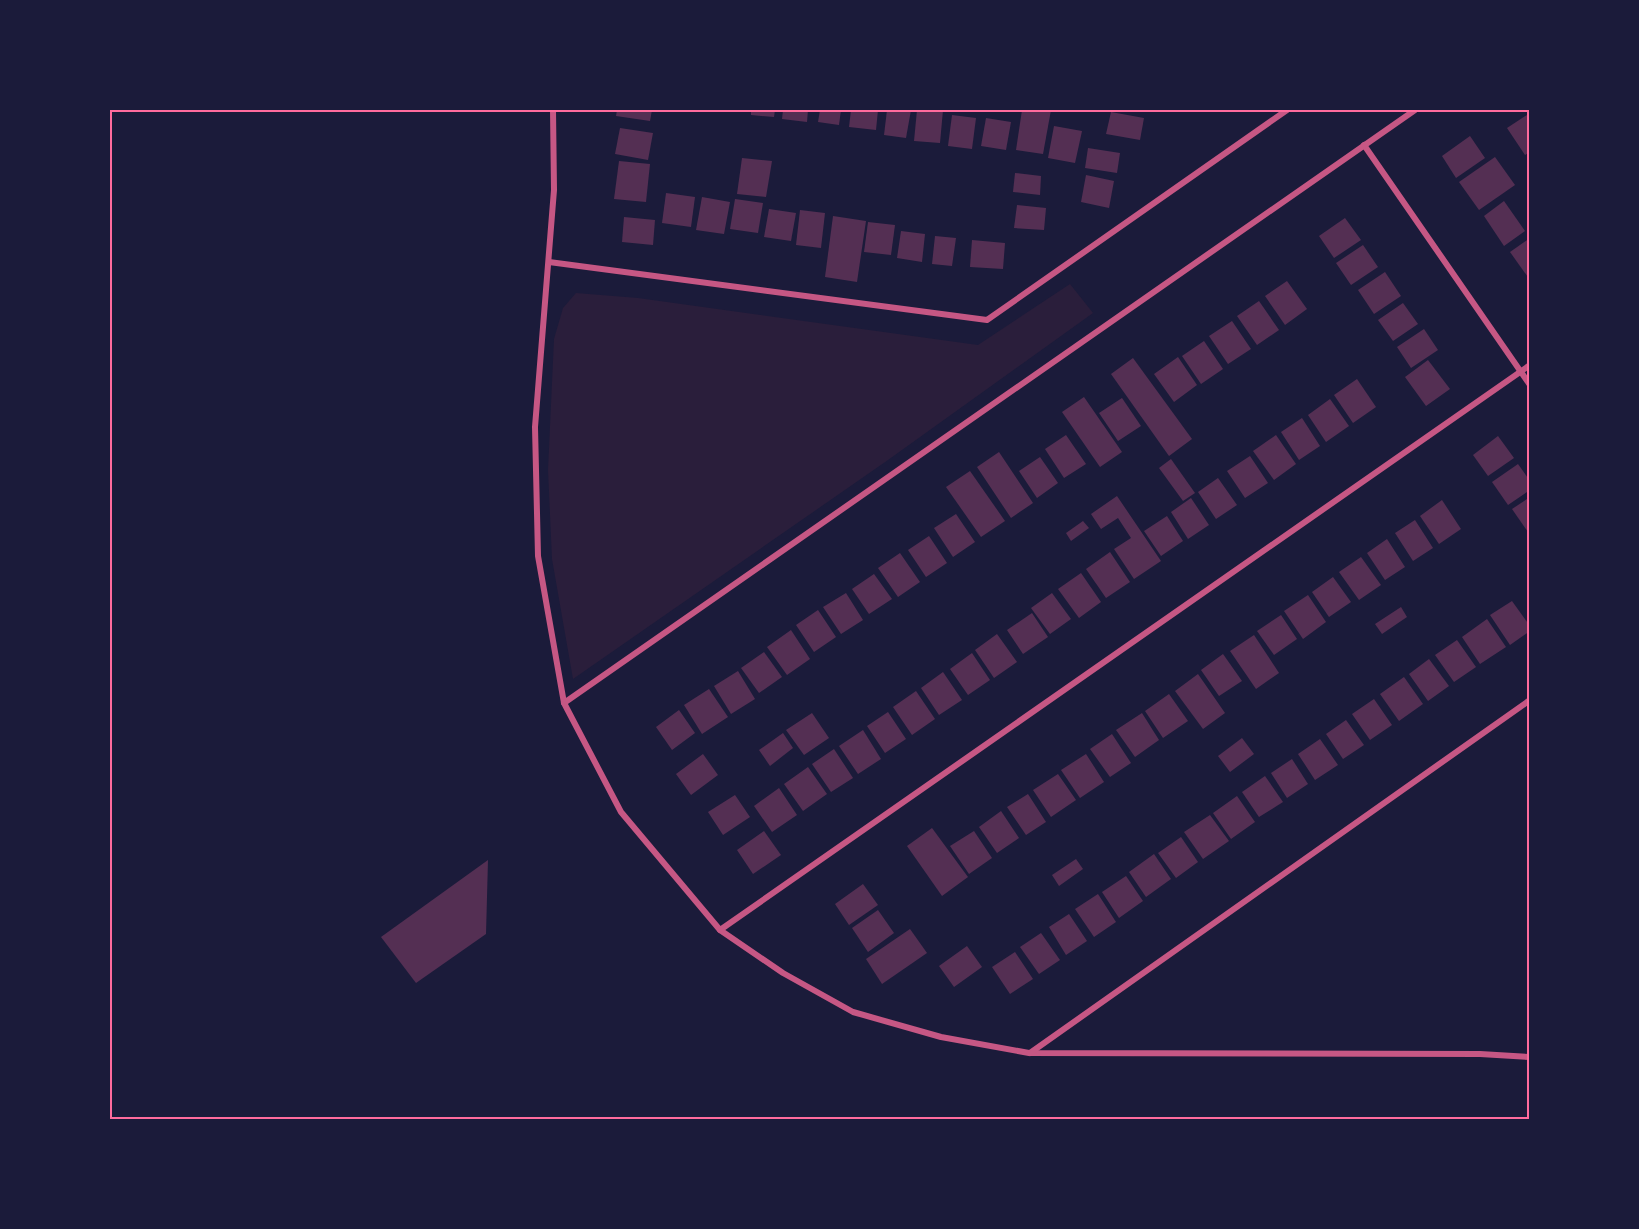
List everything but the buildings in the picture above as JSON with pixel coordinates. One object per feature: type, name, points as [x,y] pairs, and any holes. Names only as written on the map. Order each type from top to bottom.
[{"type":"street","points":[[553,110],[554,190],[536,428],[538,556],[564,703],[621,812],[720,930],[783,973],[854,1012],[941,1037],[1029,1053],[1480,1054],[1530,1057]]},
{"type":"street","points":[[1276,110],[1286,110]]},
{"type":"street","points":[[549,262],[987,320],[1286,110]]},
{"type":"street","points":[[564,703],[1414,110]]},
{"type":"street","points":[[1364,145],[1530,385]]},
{"type":"street","points":[[720,930],[1530,365]]},
{"type":"street","points":[[1029,1053],[1530,700]]},
{"type":"shaded area","points":[[1070,284],[1093,313],[888,460],[573,679],[552,559],[548,470],[554,339],[563,308],[576,293],[638,298],[978,345]]}]
